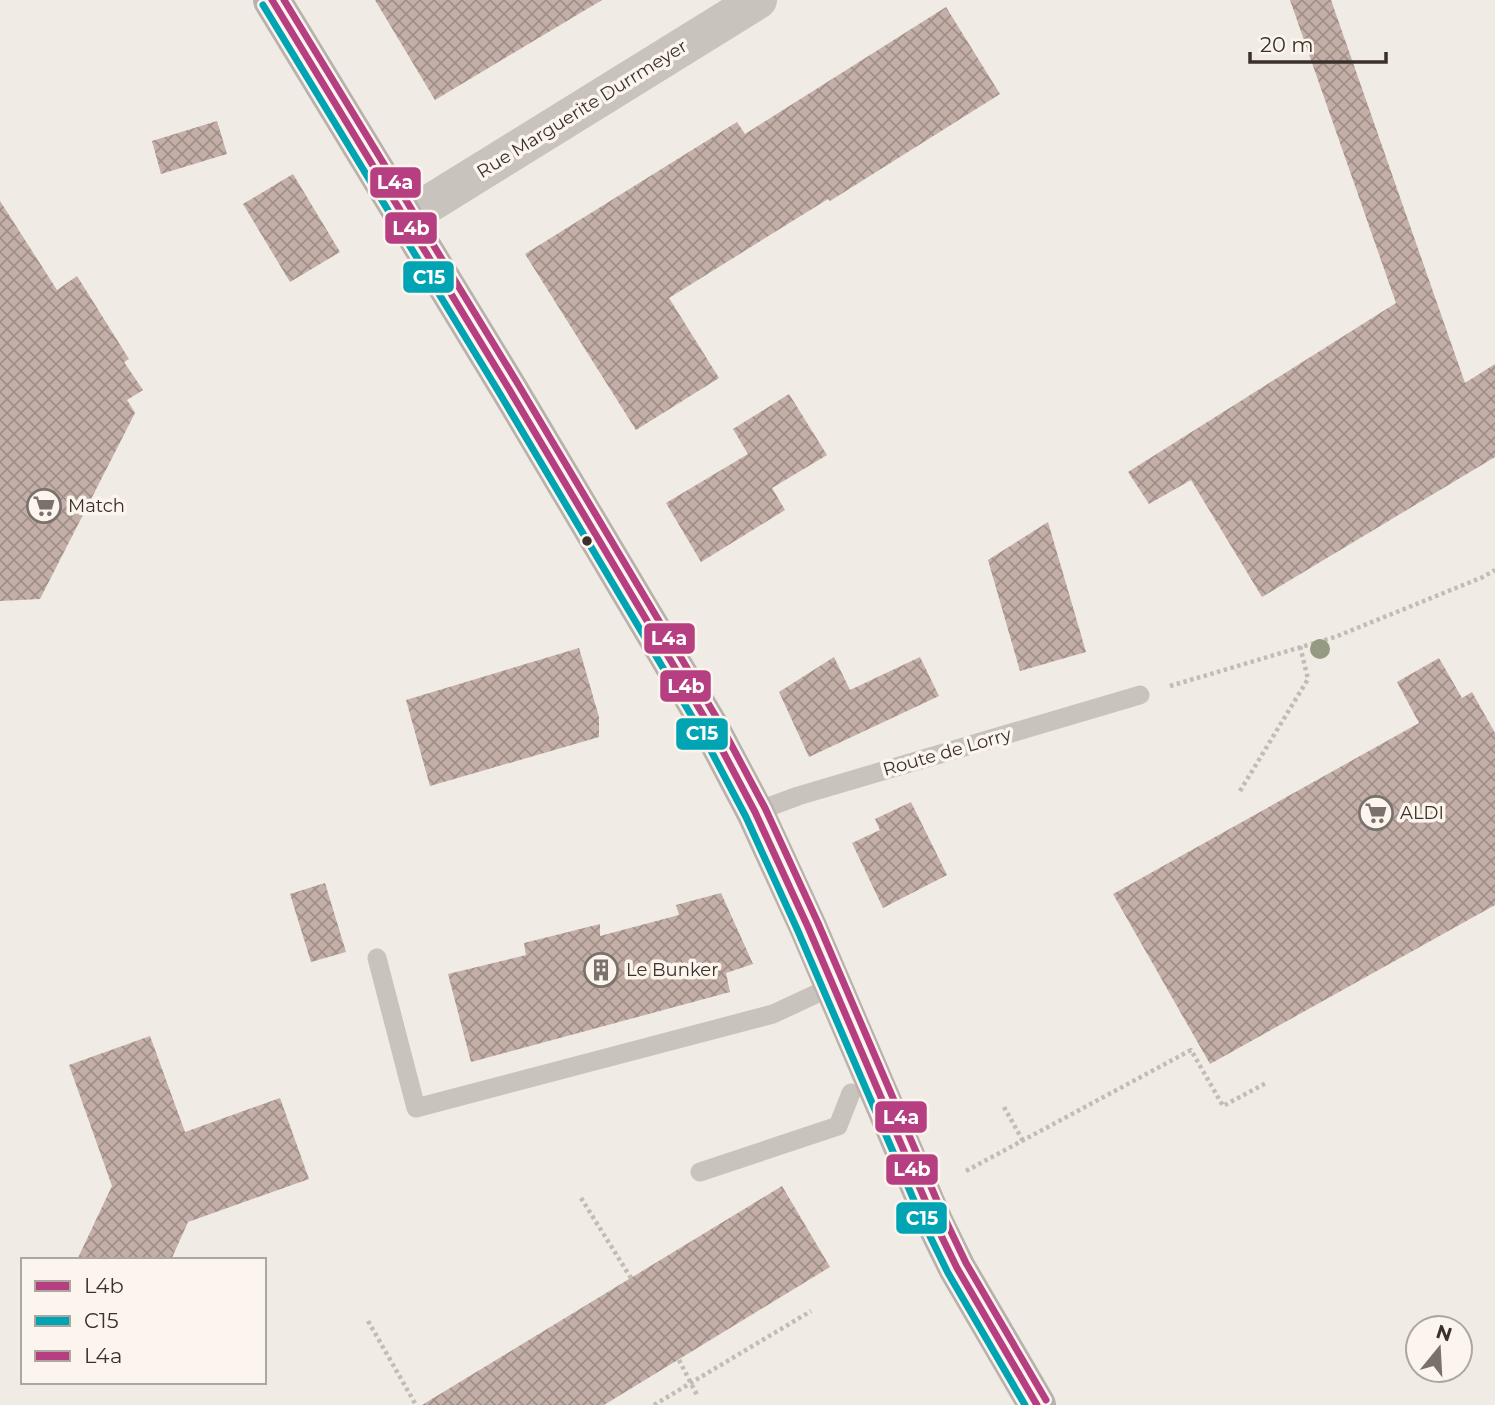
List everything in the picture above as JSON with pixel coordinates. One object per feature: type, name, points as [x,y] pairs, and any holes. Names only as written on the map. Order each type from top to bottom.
[{"type":"main road","points":[[272,0],[678,669],[755,812],[934,1221],[957,1268],[1037,1405]]},
{"type":"street","name":"Rue Marguerite Durrmeyer","points":[[405,218],[758,0]]},
{"type":"lane","name":"Route de Lorry","points":[[755,812],[798,796],[1140,695]]},
{"type":"lane","points":[[377,958],[416,1108],[773,1014],[833,986]]},
{"type":"lane","points":[[699,1172],[838,1126],[851,1093]]},
{"type":"path","points":[[1140,695],[1335,636],[1495,570]]},
{"type":"path","points":[[1240,791],[1308,679],[1300,646]]},
{"type":"path","points":[[966,1171],[1191,1050],[1223,1106],[1268,1082]]},
{"type":"path","points":[[1004,1107],[1023,1141]]},
{"type":"path","points":[[581,1198],[631,1278]]},
{"type":"path","points":[[654,1405],[811,1311]]},
{"type":"path","points":[[368,1321],[416,1405]]},
{"type":"path","points":[[679,1360],[698,1396]]},
{"type":"building","points":[[375,0],[602,0],[435,100]]},
{"type":"building","points":[[1290,0],[1331,0],[1465,383],[1495,364],[1495,457],[1262,597],[1191,480],[1149,504],[1128,472],[1396,303]]},
{"type":"building","points":[[946,7],[1000,94],[669,298],[719,378],[636,430],[525,254],[737,122],[745,134]]},
{"type":"building","points":[[217,121],[227,154],[161,174],[152,141]]},
{"type":"building","points":[[293,174],[340,252],[290,282],[243,204]]},
{"type":"building","name":"Match","points":[[0,201],[57,290],[77,276],[129,359],[124,362],[143,390],[127,400],[135,413],[40,599],[0,601]]},
{"type":"building","points":[[789,394],[827,455],[772,488],[785,510],[701,562],[666,503],[748,454],[733,429]]},
{"type":"building","points":[[1048,522],[1086,652],[1020,671],[988,560]]},
{"type":"building","points":[[579,648],[599,717],[599,737],[430,786],[406,700]]},
{"type":"building","points":[[834,657],[850,690],[920,657],[939,696],[809,757],[779,692]]},
{"type":"building","name":"ALDI","points":[[1439,658],[1462,698],[1472,692],[1495,733],[1495,905],[1210,1064],[1113,894],[1419,723],[1397,682]]},
{"type":"building","points":[[911,802],[947,875],[883,908],[852,843],[880,830],[875,819]]},
{"type":"building","points":[[325,883],[346,952],[311,962],[290,894]]},
{"type":"building","name":"Le Bunker","points":[[721,893],[753,964],[726,973],[730,992],[471,1062],[448,974],[526,955],[524,943],[600,924],[600,936],[679,915],[676,905]]},
{"type":"building","points":[[150,1036],[185,1132],[280,1098],[309,1179],[188,1222],[172,1258],[78,1258],[112,1186],[69,1065]]},
{"type":"building","points":[[782,1186],[830,1267],[604,1405],[422,1405]]},
{"type":"transit line","name":"L4b","points":[[272,0],[509,389],[709,725],[755,812],[808,927],[934,1221],[957,1268],[1037,1405]]},
{"type":"transit line","name":"L4a","points":[[284,0],[518,384],[718,720],[765,808],[818,923],[966,1263],[1046,1400]]},
{"type":"transit line","name":"C15","points":[[263,5],[500,394],[700,730],[746,817],[798,931],[925,1226],[948,1273],[1025,1405]]},
{"type":"place","name":"Match","points":[[44,506]]},
{"type":"place","name":"ALDI","points":[[1376,813]]},
{"type":"place","name":"Le Bunker","points":[[601,970]]}]
